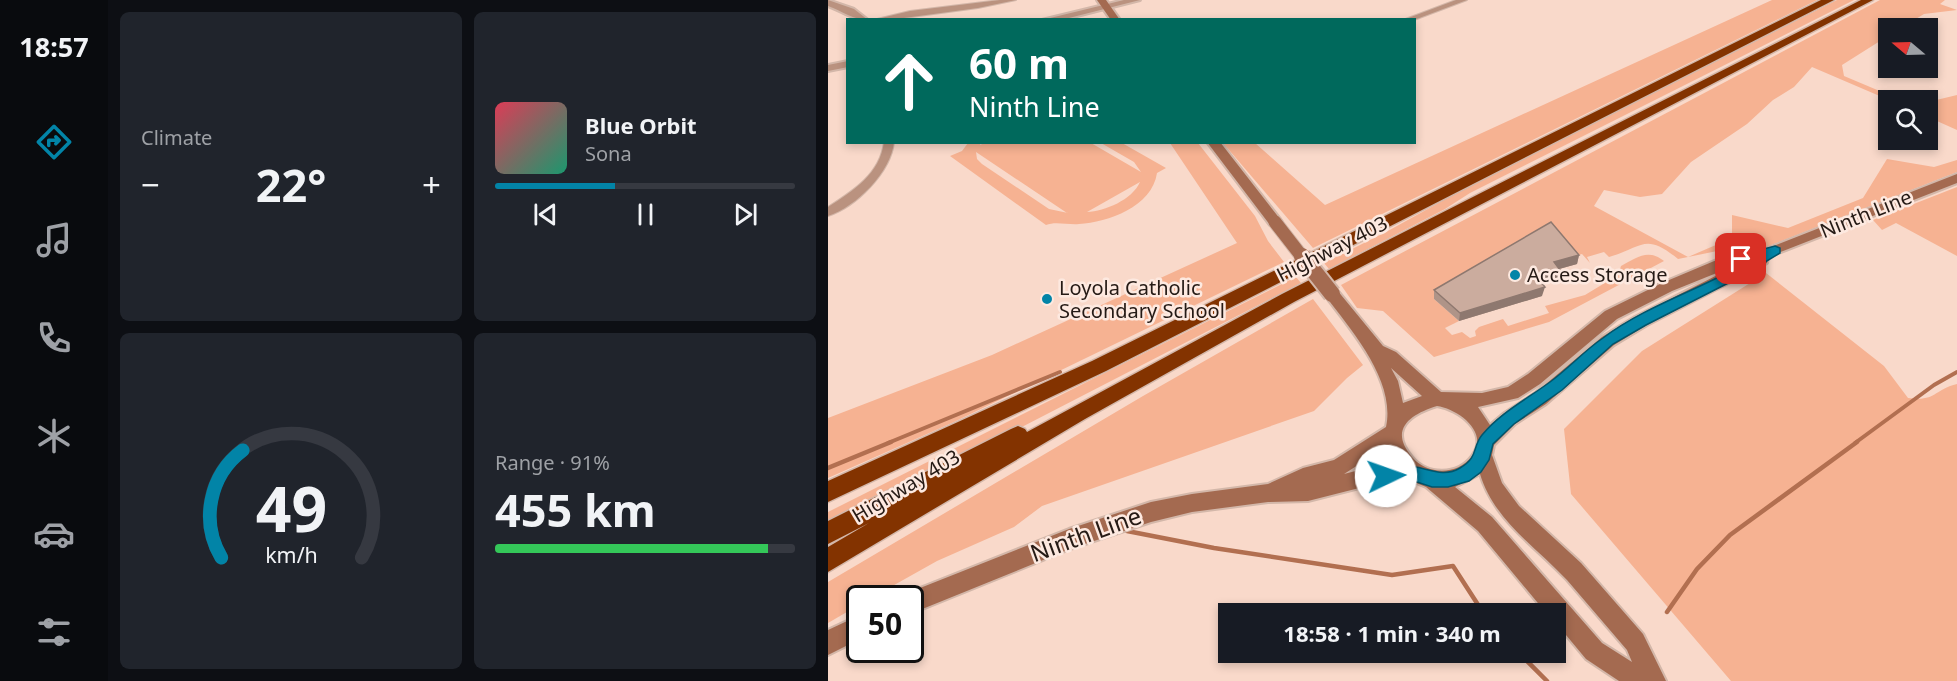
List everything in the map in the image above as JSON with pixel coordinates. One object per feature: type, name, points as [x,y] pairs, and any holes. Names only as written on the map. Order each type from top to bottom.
[{"type":"highway","name":"Highway 403","points":[[832,491],[1099,366],[1829,0]]},
{"type":"highway","name":"Highway 403","points":[[828,560],[1078,413],[1288,298],[1868,0]]},
{"type":"highway","points":[[828,533],[1053,416],[1078,413]]},
{"type":"main road","points":[[1103,3],[1114,18]]},
{"type":"main road","points":[[1215,144],[1377,351],[1390,357],[1443,399],[1464,406],[1475,415],[1483,427],[1494,488],[1512,513],[1573,571],[1613,615],[1635,642],[1654,681]]},
{"type":"main road","name":"Ninth Line","points":[[1443,399],[1482,400],[1512,393],[1534,379],[1611,315],[1683,279],[1724,262],[1775,250],[1957,178]]},
{"type":"main road","name":"Ninth Line","points":[[1485,448],[1509,419],[1557,385],[1608,341],[1641,321],[1737,273],[1775,250]]},
{"type":"main road","points":[[1377,351],[1378,364],[1388,377],[1391,387],[1394,426],[1392,444],[1396,455],[1485,524],[1594,651],[1641,681]]},
{"type":"main road","points":[[1394,426],[1413,404],[1443,399]]},
{"type":"main road","name":"Ninth Line","points":[[1268,494],[1303,477],[1339,467],[1394,426]]},
{"type":"main road","points":[[1423,476],[1448,480],[1463,475],[1475,467],[1485,448]]},
{"type":"main road","name":"Ninth Line","points":[[924,597],[1069,539],[1151,512],[1191,503],[1308,492],[1371,476],[1423,476]]},
{"type":"main road","points":[[828,643],[846,633]]},
{"type":"street","points":[[885,18],[909,13],[972,8],[1012,0]]},
{"type":"street","points":[[1053,18],[1103,3],[1136,0]]},
{"type":"street","points":[[1412,18],[1463,0]]},
{"type":"street","points":[[829,1],[861,18]]},
{"type":"street","points":[[828,68],[846,64]]},
{"type":"street","points":[[828,212],[862,187],[879,169],[888,153],[889,144]]},
{"type":"shaded area","points":[[1772,0],[1817,0],[1313,248],[1224,144],[1256,144],[1325,205]]},
{"type":"shaded area","points":[[1837,0],[1854,0],[1470,193],[1445,209],[1329,269],[1324,263],[1473,184]]},
{"type":"shaded area","points":[[1880,0],[1945,0],[1940,4],[1957,10],[1924,14],[1917,18],[1878,18],[1878,42],[1842,65],[1844,76],[1878,90],[1878,95],[1812,67],[1794,87],[1773,100],[1747,124],[1691,162],[1662,194],[1640,197],[1604,190],[1594,206],[1688,257],[1678,259],[1651,244],[1637,246],[1609,257],[1604,252],[1587,257],[1590,263],[1582,254],[1434,299],[1459,321],[1445,328],[1452,335],[1462,332],[1470,338],[1476,336],[1475,331],[1479,327],[1503,319],[1508,326],[1549,313],[1545,306],[1585,295],[1618,275],[1621,266],[1637,257],[1653,255],[1664,261],[1549,322],[1434,357],[1383,311],[1357,308],[1341,285]]},
{"type":"shaded area","points":[[1957,95],[1957,130],[1938,121],[1938,100]]},
{"type":"shaded area","points":[[967,144],[1093,144],[1141,172],[1134,162],[1103,144],[1124,144],[1166,168],[1157,173],[1147,195],[1138,204],[1115,216],[1090,223],[1046,225],[950,156],[962,151]],"holes":[[[976,152],[1067,213],[1049,209],[977,159]],[[1140,182],[1131,194],[1117,203],[1087,212]]]},
{"type":"shaded area","points":[[1171,144],[1199,144],[1255,216],[1268,241],[1284,262],[954,422],[828,478],[828,418],[992,355],[1237,243]]},
{"type":"shaded area","points":[[1887,159],[1934,167],[1957,160],[1957,172],[1766,247],[1761,242],[1688,257],[1732,238],[1732,215],[1788,228],[1863,198]]},
{"type":"shaded area","points":[[1957,187],[1957,256],[1896,223],[1882,230],[1873,220]]},
{"type":"shaded area","points":[[1766,273],[1884,366],[1908,398],[1929,397],[1957,384],[1957,681],[1731,681],[1571,494],[1564,429],[1642,351]]},
{"type":"shaded area","points":[[1296,277],[1301,283],[828,527],[828,512]]},
{"type":"shaded area","points":[[1313,299],[1363,365],[1314,411],[1042,506],[1014,527],[937,561],[894,585],[846,585],[846,613],[828,623],[828,582],[1143,396]]},
{"type":"building","name":"Access Storage","points":[[1551,222],[1579,255],[1554,262],[1560,270],[1537,277],[1545,287],[1460,313],[1434,290]]},
{"type":"waterway","points":[[888,443],[1060,372]]},
{"type":"waterway","points":[[1855,443],[1934,385],[1957,372]]},
{"type":"waterway","points":[[828,468],[891,442]]},
{"type":"waterway","points":[[1667,612],[1697,569],[1730,535],[1857,442]]},
{"type":"waterway","points":[[1127,531],[1214,548],[1392,575],[1453,566],[1477,603]]},
{"type":"waterway","points":[[1529,663],[1547,681]]},
{"type":"place","name":"Access Storage","points":[[1515,275]]},
{"type":"place","name":"Loyola Catholic Secondary School","points":[[1047,299]]},
{"type":"route","points":[[1386,476],[1414,473],[1432,480],[1448,480],[1463,475],[1475,467],[1483,455],[1486,441],[1509,419],[1557,385],[1608,341],[1641,321],[1737,273],[1775,250],[1741,259]]}]
